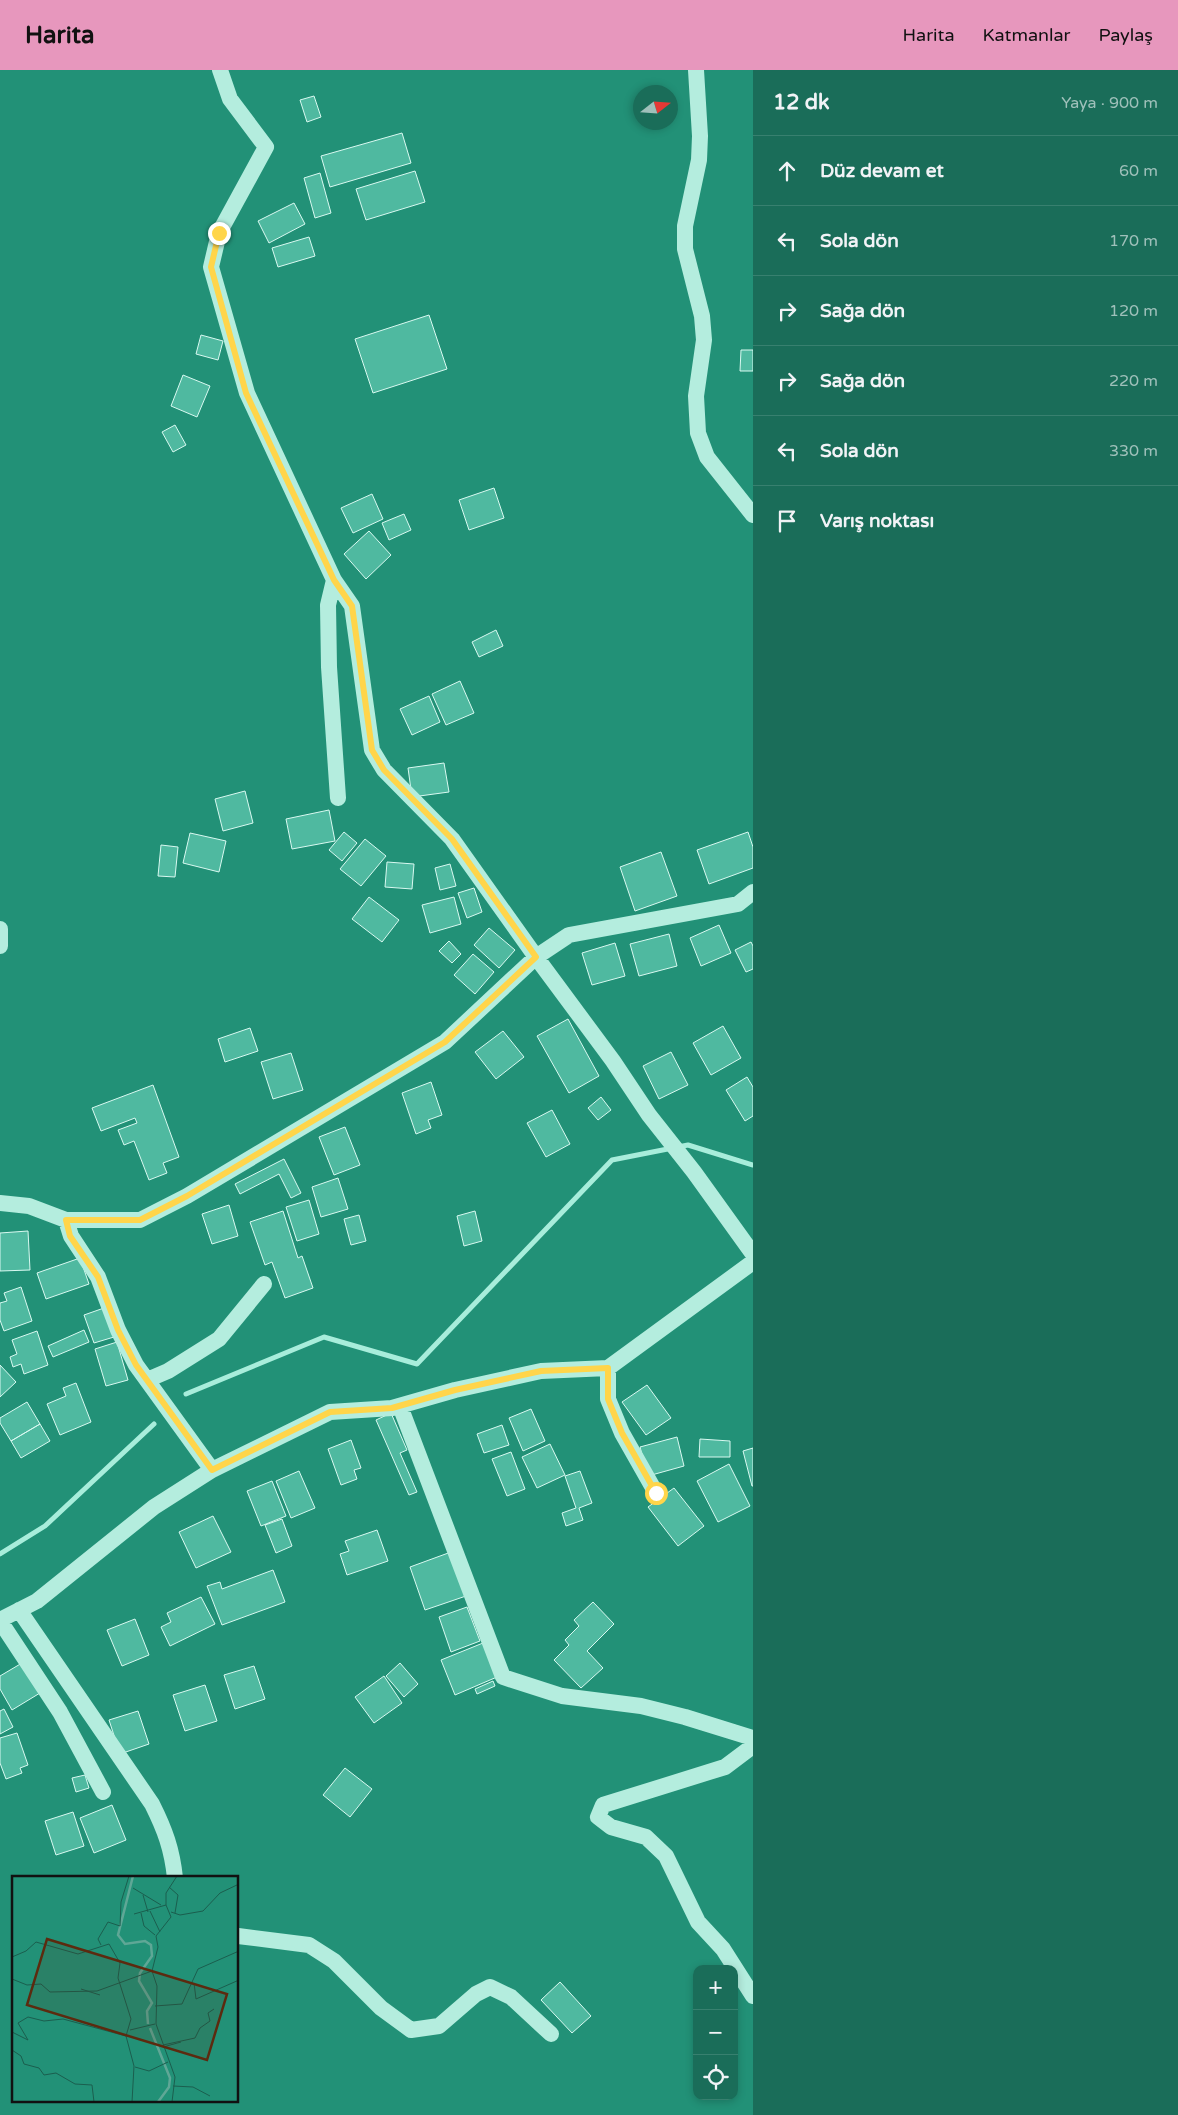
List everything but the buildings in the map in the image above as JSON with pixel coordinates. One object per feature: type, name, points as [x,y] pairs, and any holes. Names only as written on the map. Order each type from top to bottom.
[{"type":"street","points":[[220,70],[230,99],[266,147],[219,233],[211,267],[246,393],[334,580],[352,606],[372,750],[384,770],[452,839],[613,1061],[649,1115],[694,1172],[753,1254]]},
{"type":"street","points":[[696,70],[700,136],[699,160],[685,226],[685,249],[702,316],[704,340],[696,396],[698,433],[708,457],[753,515]]},
{"type":"street","points":[[334,580],[328,605],[328,649],[338,798]]},
{"type":"street","points":[[0,1203],[29,1206],[66,1220],[140,1220],[187,1196],[445,1042],[536,957],[568,935],[738,904],[753,892]]},
{"type":"street","points":[[0,929],[0,946]]},
{"type":"street","points":[[66,1220],[70,1236],[98,1277],[118,1330],[136,1365],[212,1470]]},
{"type":"street","points":[[103,1792],[60,1712],[0,1620],[37,1601],[154,1507],[212,1470],[330,1412],[400,1406],[455,1390],[541,1371],[608,1368],[753,1262]]},
{"type":"street","points":[[147,1380],[168,1371],[219,1339],[264,1284]]},
{"type":"street","points":[[608,1368],[608,1399],[622,1433],[656,1493]]},
{"type":"street","points":[[400,1406],[503,1677],[562,1696],[641,1706],[676,1714],[753,1738]]},
{"type":"street","points":[[19,1610],[152,1804],[166,1831],[173,1859],[175,1876]]},
{"type":"street","points":[[753,1746],[725,1767],[603,1805],[598,1817],[611,1827],[646,1837],[666,1856],[698,1922],[723,1949],[753,1996]]},
{"type":"street","points":[[239,1936],[309,1946],[334,1961],[381,2008],[411,2030],[439,2026],[476,1994],[490,1987],[511,1997],[552,2034]]},
{"type":"waterway","points":[[186,1394],[324,1337],[417,1364],[612,1160],[688,1145],[753,1165]]},
{"type":"waterway","points":[[0,1554],[45,1526],[154,1424]]},
{"type":"route","points":[[219,233],[211,267],[246,393],[334,580],[352,606],[372,750],[384,770],[452,839],[536,957],[445,1042],[187,1196],[140,1220],[66,1220],[70,1236],[98,1277],[118,1330],[136,1365],[212,1470],[330,1412],[392,1408],[455,1390],[541,1371],[608,1368],[608,1399],[622,1433],[656,1493]]}]
